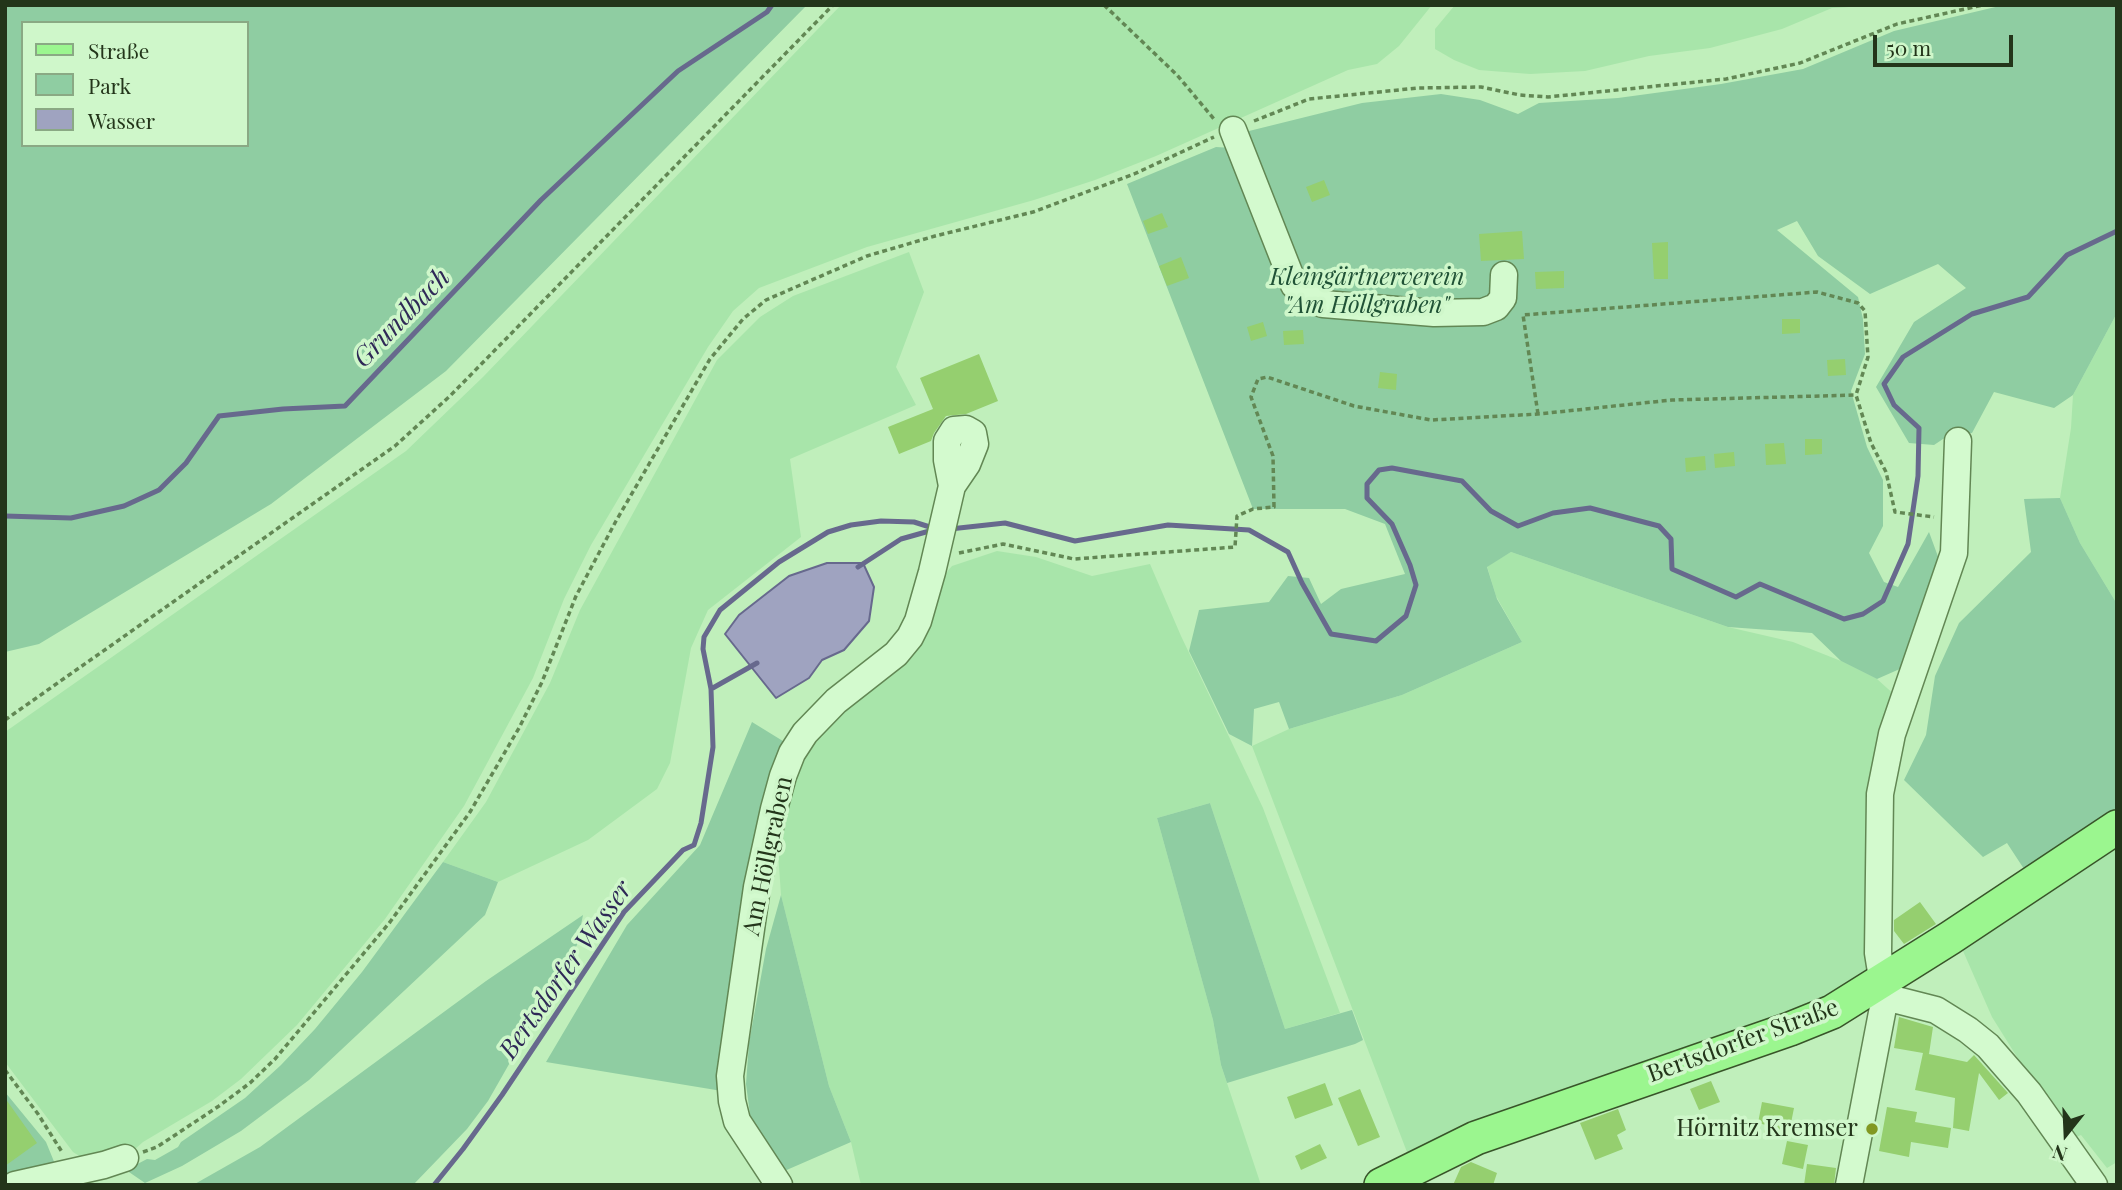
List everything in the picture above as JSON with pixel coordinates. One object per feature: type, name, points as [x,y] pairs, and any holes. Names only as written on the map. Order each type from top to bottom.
[{"type":"main road","name":"Bertsdorfer Straße","points":[[1381,1185],[1476,1138],[1790,1029],[1884,989],[2117,827]]},
{"type":"street","points":[[1227,132],[1294,285],[1310,298],[1323,304],[1434,313],[1483,312],[1496,307],[1503,298],[1504,275]]},
{"type":"street","points":[[1849,1185],[1884,989],[1878,953],[1880,794],[1892,734],[1954,553],[1958,441]]},
{"type":"street","name":"Am Höllgraben","points":[[779,1185],[737,1121],[730,1076],[757,887],[774,809],[792,753],[805,733],[836,701],[897,654],[910,637],[918,621],[932,572],[952,486]]},
{"type":"street","points":[[1884,989],[1936,1010],[1988,1046],[2029,1093],[2094,1185]]},
{"type":"street","points":[[15,1185],[74,1171],[114,1169]]},
{"type":"path","points":[[5,720],[395,446],[450,396],[833,5]]},
{"type":"path","points":[[1104,5],[1177,75],[1227,132]]},
{"type":"path","points":[[114,1169],[157,1147],[250,1083],[300,1032],[398,911],[470,812],[498,764],[541,682],[576,596],[710,359],[743,319],[766,300],[867,256],[934,236],[1033,212],[1134,174],[1227,132],[1310,99],[1418,88],[1481,87],[1520,95],[1548,97],[1726,79],[1800,63],[1897,24],[1983,5]]},
{"type":"path","points":[[1538,414],[1523,315],[1817,292],[1858,303],[1865,311],[1868,357],[1856,395],[1871,443],[1886,472],[1895,512],[1922,516]]},
{"type":"path","points":[[932,572],[957,554],[1003,544],[1074,559],[1235,547],[1237,516],[1253,509],[1274,507],[1273,456],[1251,397],[1258,379],[1267,377],[1354,406],[1431,420],[1538,414],[1672,400],[1856,395]]},
{"type":"path","points":[[5,1070],[38,1114],[74,1171]]},
{"type":"green space","points":[[5,5],[807,5],[446,371],[271,504],[39,644],[5,652]]},
{"type":"green space","points":[[841,5],[1432,5],[1399,46],[1377,64],[1348,70],[1156,156],[1095,180],[867,247],[759,288],[733,311],[708,347],[591,545],[564,599],[533,678],[464,806],[385,919],[297,1025],[241,1079],[212,1101],[143,1142],[125,1158],[90,1163],[73,1152],[5,1062],[5,732],[406,451],[483,377]]},
{"type":"green space","points":[[1455,5],[1885,5],[1832,8],[1782,29],[1710,48],[1649,56],[1585,71],[1530,74],[1479,70],[1435,49],[1435,29]]},
{"type":"green space","name":"Kleingärtnerverein \"Am Höllgraben\"","points":[[2004,5],[2117,5],[2117,313],[2073,395],[2054,408],[1994,392],[1972,433],[1952,433],[1934,445],[1909,443],[1876,387],[1914,322],[1966,288],[1938,264],[1870,294],[1818,256],[1797,221],[1777,230],[1858,297],[1863,319],[1865,354],[1851,391],[1867,447],[1883,480],[1883,526],[1869,553],[1884,582],[1898,587],[1929,532],[1940,562],[1902,668],[1877,679],[1841,661],[1812,633],[1728,627],[1511,552],[1487,567],[1497,599],[1522,642],[1402,695],[1289,729],[1279,702],[1254,709],[1252,746],[1229,734],[1189,651],[1199,610],[1269,602],[1288,576],[1309,578],[1321,604],[1341,589],[1405,574],[1385,524],[1345,509],[1253,509],[1127,184],[1216,147],[1232,148],[1245,132],[1362,103],[1441,94],[1480,100],[1518,114],[1539,103],[1618,98],[1721,84],[1803,69],[1894,31]]},
{"type":"green space","points":[[909,252],[924,292],[896,367],[916,405],[790,459],[801,537],[708,610],[691,648],[670,763],[657,789],[588,840],[498,882],[443,862],[486,802],[550,683],[580,610],[717,360],[760,317],[793,296]]},
{"type":"green space","points":[[2117,313],[2117,604],[2080,543],[2060,498],[2071,428],[2073,395]]},
{"type":"green space","points":[[2060,498],[2080,543],[2117,604],[2117,810],[2024,869],[2007,843],[1983,857],[1904,780],[1926,735],[1935,676],[1959,623],[2031,552],[2024,499]]},
{"type":"green space","points":[[997,551],[1036,557],[1092,576],[1150,564],[1181,636],[1263,808],[1340,1013],[1285,1029],[1210,803],[1157,818],[1213,1020],[1221,1065],[1261,1185],[861,1185],[851,1142],[829,1086],[781,895],[778,852],[782,816],[798,767],[812,741],[938,582],[952,566]]},
{"type":"green space","points":[[1511,552],[1728,627],[1793,642],[1877,679],[1897,697],[1872,971],[1838,994],[1410,1160],[1252,746],[1289,729],[1402,695],[1522,642],[1496,596],[1487,566]]},
{"type":"green space","points":[[752,722],[791,746],[722,1091],[546,1062],[627,925],[700,845]]},
{"type":"green space","points":[[1210,803],[1285,1029],[1352,1010],[1363,1040],[1227,1083],[1213,1020],[1157,818]]},
{"type":"green space","points":[[2117,848],[2117,1162],[2107,1168],[2081,1135],[2069,1140],[1992,1017],[1963,951]]},
{"type":"green space","points":[[443,862],[498,882],[485,915],[309,1080],[241,1131],[182,1166],[145,1183],[126,1170],[147,1159],[155,1160],[178,1147],[181,1142],[245,1098],[281,1065],[362,972]]},
{"type":"green space","points":[[781,895],[829,1086],[851,1142],[782,1172],[751,1122],[746,1084],[749,1043],[766,949]]},
{"type":"green space","points":[[583,915],[577,945],[488,1101],[467,1129],[413,1185],[193,1185],[260,1147],[486,981]]},
{"type":"green space","points":[[5,1092],[46,1142],[55,1164],[5,1184]]},
{"type":"water","points":[[827,563],[863,563],[874,587],[869,621],[844,650],[822,660],[809,678],[776,698],[725,634],[739,615],[789,576]]},
{"type":"building","points":[[1324,180],[1330,195],[1312,202],[1306,187]]},
{"type":"building","points":[[1162,213],[1168,227],[1148,234],[1143,221]]},
{"type":"building","points":[[1522,231],[1524,259],[1481,261],[1479,234]]},
{"type":"building","points":[[1668,242],[1668,279],[1654,279],[1652,243]]},
{"type":"building","points":[[1181,257],[1189,278],[1167,286],[1159,266]]},
{"type":"building","points":[[1564,271],[1564,288],[1536,289],[1535,272]]},
{"type":"building","points":[[1782,319],[1800,319],[1800,333],[1782,334]]},
{"type":"building","points":[[1263,322],[1267,336],[1251,341],[1247,327]]},
{"type":"building","points":[[1303,330],[1304,344],[1284,345],[1283,331]]},
{"type":"building","points":[[979,354],[998,401],[966,414],[946,416],[931,441],[899,454],[888,427],[933,409],[920,378]]},
{"type":"building","points":[[1845,359],[1846,375],[1828,376],[1827,360]]},
{"type":"building","points":[[1380,372],[1397,374],[1396,390],[1378,388]]},
{"type":"building","points":[[1805,439],[1822,439],[1822,454],[1805,455]]},
{"type":"building","points":[[1784,443],[1786,464],[1766,465],[1765,444]]},
{"type":"building","points":[[1734,452],[1735,466],[1715,468],[1714,454]]},
{"type":"building","points":[[1705,456],[1706,470],[1686,472],[1685,458]]},
{"type":"building","points":[[1920,902],[1936,924],[1904,944],[1894,931],[1894,920]]},
{"type":"building","points":[[1899,1017],[1933,1027],[1929,1054],[1924,1053],[1967,1062],[1974,1055],[2008,1093],[1999,1100],[1979,1073],[1969,1131],[1953,1128],[1955,1098],[1915,1090],[1923,1053],[1894,1048]]},
{"type":"building","points":[[1711,1081],[1720,1102],[1699,1110],[1690,1089]]},
{"type":"building","points":[[1325,1083],[1333,1105],[1295,1119],[1287,1097]]},
{"type":"building","points":[[1360,1089],[1380,1137],[1358,1146],[1338,1098]]},
{"type":"building","points":[[5,1098],[37,1143],[5,1166]]},
{"type":"building","points":[[1762,1102],[1794,1108],[1788,1138],[1764,1133],[1766,1125],[1758,1123]]},
{"type":"building","points":[[1887,1107],[1917,1112],[1915,1122],[1951,1128],[1948,1148],[1911,1142],[1909,1157],[1879,1151]]},
{"type":"building","points":[[1618,1109],[1626,1130],[1617,1135],[1623,1149],[1595,1160],[1580,1123]]},
{"type":"building","points":[[1787,1141],[1808,1145],[1803,1169],[1782,1164]]},
{"type":"building","points":[[1320,1144],[1327,1158],[1301,1170],[1295,1156]]},
{"type":"building","points":[[1471,1162],[1497,1173],[1493,1185],[1453,1185],[1461,1167]]},
{"type":"building","points":[[1807,1164],[1836,1168],[1834,1185],[1804,1185]]},
{"type":"waterway","name":"Grundbach","points":[[5,516],[71,518],[124,506],[159,490],[186,463],[219,416],[345,406],[541,200],[678,71],[767,12],[772,5]]},
{"type":"waterway","name":"Bertsdorfer Wasser","points":[[950,529],[1005,523],[1075,541],[1168,525],[1249,530],[1288,552],[1331,634],[1376,641],[1406,616],[1416,585],[1392,524],[1367,498],[1367,484],[1379,470],[1392,468],[1462,481],[1491,511],[1518,526],[1553,513],[1590,508],[1659,526],[1671,539],[1672,569],[1736,597],[1760,584],[1844,619],[1863,614],[1883,601],[1908,544],[1918,476],[1919,428],[1894,405],[1884,384],[1903,357],[1972,314],[2028,297],[2067,255],[2117,231]]},
{"type":"waterway","name":"Bertsdorfer Wasser","points":[[434,1185],[502,1095],[624,912],[683,850],[694,845],[701,823],[713,747],[711,689],[703,649],[704,637],[720,610],[779,562],[828,532],[851,525],[881,521],[914,522],[933,528]]},
{"type":"waterway","name":"Bertsdorfer Wasser","points":[[858,567],[901,539],[933,530]]},
{"type":"waterway","name":"Bertsdorfer Wasser","points":[[711,689],[757,663]]},
{"type":"place","name":"Hörnitz Kremser","points":[[1872,1129]]}]
